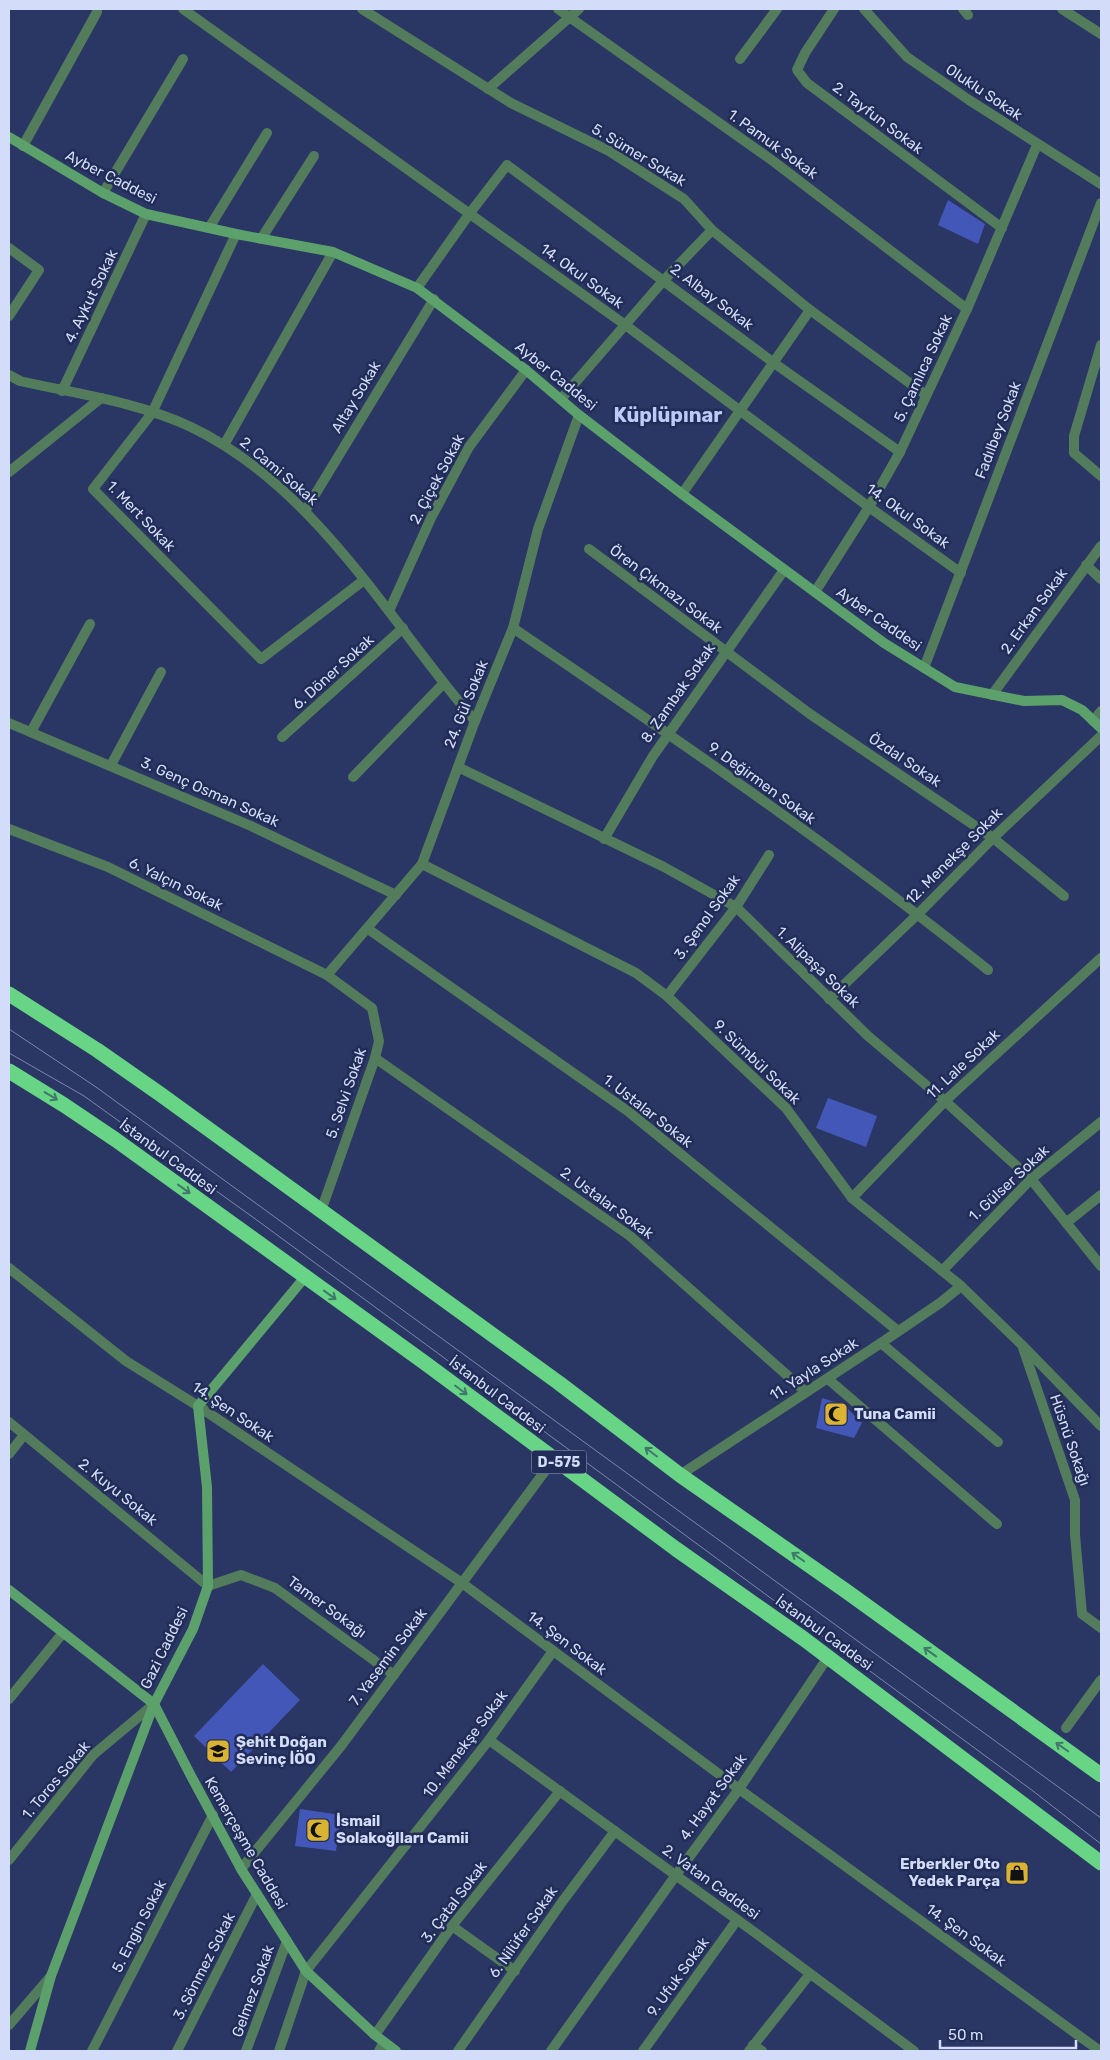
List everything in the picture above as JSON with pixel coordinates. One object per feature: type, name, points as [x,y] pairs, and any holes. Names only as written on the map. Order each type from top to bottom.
[{"type":"highway","points":[[9,994],[97,1050],[559,1383],[680,1475],[846,1591],[1101,1775]]},
{"type":"highway","name":"İstanbul Caddesi","points":[[9,1071],[116,1140],[305,1277],[676,1549],[828,1657],[1101,1863]]},
{"type":"main road","name":"Ayber Caddesi","points":[[9,137],[103,193],[146,214],[260,239],[333,252],[417,288],[526,370],[579,415],[682,494],[884,643],[955,687],[1024,701],[1062,700],[1082,710],[1101,728]]},
{"type":"main road","points":[[198,1406],[305,1277]]},
{"type":"main road","name":"Gazi Caddesi","points":[[30,2051],[51,1976],[154,1704],[193,1629],[208,1586],[207,1487],[198,1406]]},
{"type":"main road","name":"Kemerçeşme Caddesi","points":[[9,1590],[62,1634],[154,1704],[241,1869],[306,1971],[375,2035],[382,2047],[396,2051]]},
{"type":"street","name":"14. Okul Sokak","points":[[183,9],[624,324],[869,507],[961,573]]},
{"type":"street","name":"5. Sümer Sokak","points":[[362,9],[375,12],[511,103],[609,151],[684,200],[712,230],[810,310],[926,395]]},
{"type":"street","name":"1. Pamuk Sokak","points":[[558,9],[773,161],[967,309]]},
{"type":"street","points":[[488,89],[579,9]]},
{"type":"street","name":"2. Tayfun Sokak","points":[[834,9],[805,53],[797,70],[807,83],[1002,228]]},
{"type":"street","name":"Oluklu Sokak","points":[[864,9],[907,57],[1037,145],[1101,184]]},
{"type":"street","points":[[1062,9],[1101,34]]},
{"type":"street","points":[[740,59],[771,11]]},
{"type":"street","points":[[23,146],[97,12]]},
{"type":"street","points":[[103,193],[183,59]]},
{"type":"street","points":[[209,228],[267,133]]},
{"type":"street","name":"5. Çamlıca Sokak","points":[[814,592],[869,507],[900,452],[967,309],[1037,145]]},
{"type":"street","points":[[260,239],[314,156]]},
{"type":"street","name":"2. Albay Sokak","points":[[470,213],[508,165],[774,363],[900,452]]},
{"type":"street","name":"Fadılbey Sokak","points":[[924,668],[1101,203]]},
{"type":"street","points":[[417,288],[470,213]]},
{"type":"street","name":"4. Aykut Sokak","points":[[62,391],[146,214]]},
{"type":"street","points":[[561,399],[624,324],[712,230]]},
{"type":"street","name":"1. Mert Sokak","points":[[236,234],[152,413],[93,490],[261,659],[364,580]]},
{"type":"street","points":[[9,248],[39,270],[9,316]]},
{"type":"street","points":[[224,445],[333,252]]},
{"type":"street","name":"Altay Sokak","points":[[305,511],[434,299]]},
{"type":"street","points":[[682,494],[810,310]]},
{"type":"street","points":[[1101,345],[1074,436],[1074,453],[1101,476]]},
{"type":"street","name":"2. Çiçek Sokak","points":[[389,611],[431,518],[469,447],[526,370]]},
{"type":"street","name":"2. Cami Sokak","points":[[9,375],[20,381],[101,398],[152,413],[190,427],[224,445],[305,511],[403,628],[442,684],[475,722]]},
{"type":"street","points":[[9,472],[101,398]]},
{"type":"street","name":"24. Gül Sokak","points":[[327,975],[422,864],[475,722],[513,628],[538,530],[579,415]]},
{"type":"street","name":"2. Erkan Sokak","points":[[992,695],[1101,546]]},
{"type":"street","name":"Ören Çıkmazı Sokak","points":[[589,550],[726,652]]},
{"type":"street","points":[[1086,564],[1101,579]]},
{"type":"street","name":"8. Zambak Sokak","points":[[604,838],[668,733],[784,570]]},
{"type":"street","points":[[31,732],[90,624]]},
{"type":"street","name":"6. Döner Sokak","points":[[282,737],[403,628]]},
{"type":"street","name":"9. Değirmen Sokak","points":[[513,628],[668,733],[918,914],[988,970]]},
{"type":"street","name":"Özdal Sokak","points":[[726,652],[810,714],[993,838],[1064,896]]},
{"type":"street","points":[[111,765],[161,672]]},
{"type":"street","points":[[353,777],[442,684]]},
{"type":"street","points":[[1093,720],[1101,711]]},
{"type":"street","name":"3. Genç Osman Sokak","points":[[9,723],[251,826],[396,895]]},
{"type":"street","name":"12. Menekşe Sokak","points":[[829,999],[918,914],[993,838],[1101,736]]},
{"type":"street","name":"1. Alipaşa Sokak","points":[[458,767],[664,868],[736,907],[868,1036],[945,1101],[1031,1179],[1101,1266]]},
{"type":"street","name":"6. Yalçın Sokak","points":[[9,829],[108,867],[327,975]]},
{"type":"street","name":"3. Şenol Sokak","points":[[667,996],[736,907],[769,855]]},
{"type":"street","name":"9. Sümbül Sokak","points":[[422,864],[636,973],[667,996],[786,1108],[852,1198],[962,1286],[1101,1426]]},
{"type":"street","name":"1. Ustalar Sokak","points":[[368,929],[629,1112],[898,1332]]},
{"type":"street","name":"11. Lale Sokak","points":[[852,1198],[945,1101],[1101,958]]},
{"type":"street","name":"5. Selvi Sokak","points":[[321,1211],[375,1058],[379,1041],[372,1008],[327,975]]},
{"type":"street","name":"2. Ustalar Sokak","points":[[375,1058],[630,1236],[806,1392]]},
{"type":"street","name":"1. Gülser Sokak","points":[[942,1271],[1031,1179],[1101,1122]]},
{"type":"street","points":[[1066,1223],[1101,1195]]},
{"type":"street","name":"14. Şen Sokak","points":[[9,1268],[126,1361],[198,1406],[462,1583],[739,1790],[1100,2051]]},
{"type":"street","name":"11. Yayla Sokak","points":[[680,1475],[898,1332],[962,1286]]},
{"type":"street","points":[[880,1343],[998,1442]]},
{"type":"street","name":"Hüsnü Sokağı","points":[[1022,1345],[1075,1500],[1082,1614],[1101,1628]]},
{"type":"street","points":[[828,1378],[998,1524]]},
{"type":"street","name":"2. Kuyu Sokak","points":[[9,1422],[208,1586]]},
{"type":"street","points":[[9,1454],[24,1435]]},
{"type":"street","name":"7. Yasemin Sokak","points":[[241,1869],[341,1746],[554,1459]]},
{"type":"street","name":"Tamer Sokağı","points":[[208,1586],[241,1575],[276,1588],[394,1675]]},
{"type":"street","points":[[9,1699],[62,1634]]},
{"type":"street","name":"10. Menekşe Sokak","points":[[279,2051],[306,1971],[489,1740],[553,1652]]},
{"type":"street","name":"4. Hayat Sokak","points":[[551,2051],[739,1790],[828,1657]]},
{"type":"street","points":[[1066,1728],[1101,1680]]},
{"type":"street","name":"1. Toros Sokak","points":[[9,1860],[93,1755],[154,1704]]},
{"type":"street","name":"2. Vatan Caddesi","points":[[489,1740],[738,1920],[914,2051]]},
{"type":"street","name":"3. Çatal Sokak","points":[[375,2035],[452,1926],[560,1791]]},
{"type":"street","name":"5. Engin Sokak","points":[[92,2051],[213,1815]]},
{"type":"street","name":"6. Nilüfer Sokak","points":[[458,2051],[562,1902],[615,1831]]},
{"type":"street","name":"3. Sönmez Sokak","points":[[177,2051],[257,1894]]},
{"type":"street","name":"9. Ufuk Sokak","points":[[644,2051],[738,1920]]},
{"type":"street","points":[[452,1926],[515,1971]]},
{"type":"street","name":"Gelmez Sokak","points":[[246,2051],[287,1941]]},
{"type":"street","points":[[762,2051],[751,2048],[810,1974]]},
{"type":"street","points":[[9,2025],[51,1976]]},
{"type":"building","points":[[948,200],[985,224],[978,244],[938,225]]},
{"type":"building","points":[[828,1098],[877,1116],[866,1147],[816,1128]]},
{"type":"building","name":"Tuna Camii","points":[[822,1398],[844,1405],[862,1423],[854,1438],[816,1428]]},
{"type":"building","points":[[263,1664],[300,1700],[231,1772],[194,1736]]},
{"type":"building","name":"İsmail Solakoğlları Camii","points":[[300,1809],[341,1815],[336,1851],[295,1846]]},
{"type":"tram line","points":[[9,1029],[96,1087],[1101,1818]]},
{"type":"tram line","points":[[9,1053],[84,1096],[254,1218],[1033,1791],[1101,1844]]},
{"type":"place","name":"Tuna Camii","points":[[836,1414]]},
{"type":"place","name":"Şehit Doğan Sevinç İÖO","points":[[218,1751]]},
{"type":"place","name":"İsmail Solakoğlları Camii","points":[[318,1830]]},
{"type":"place","name":"Erberkler Oto Yedek Parça","points":[[1017,1873]]},
{"type":"district","name":"Küplüpınar","points":[[668,415]]}]
